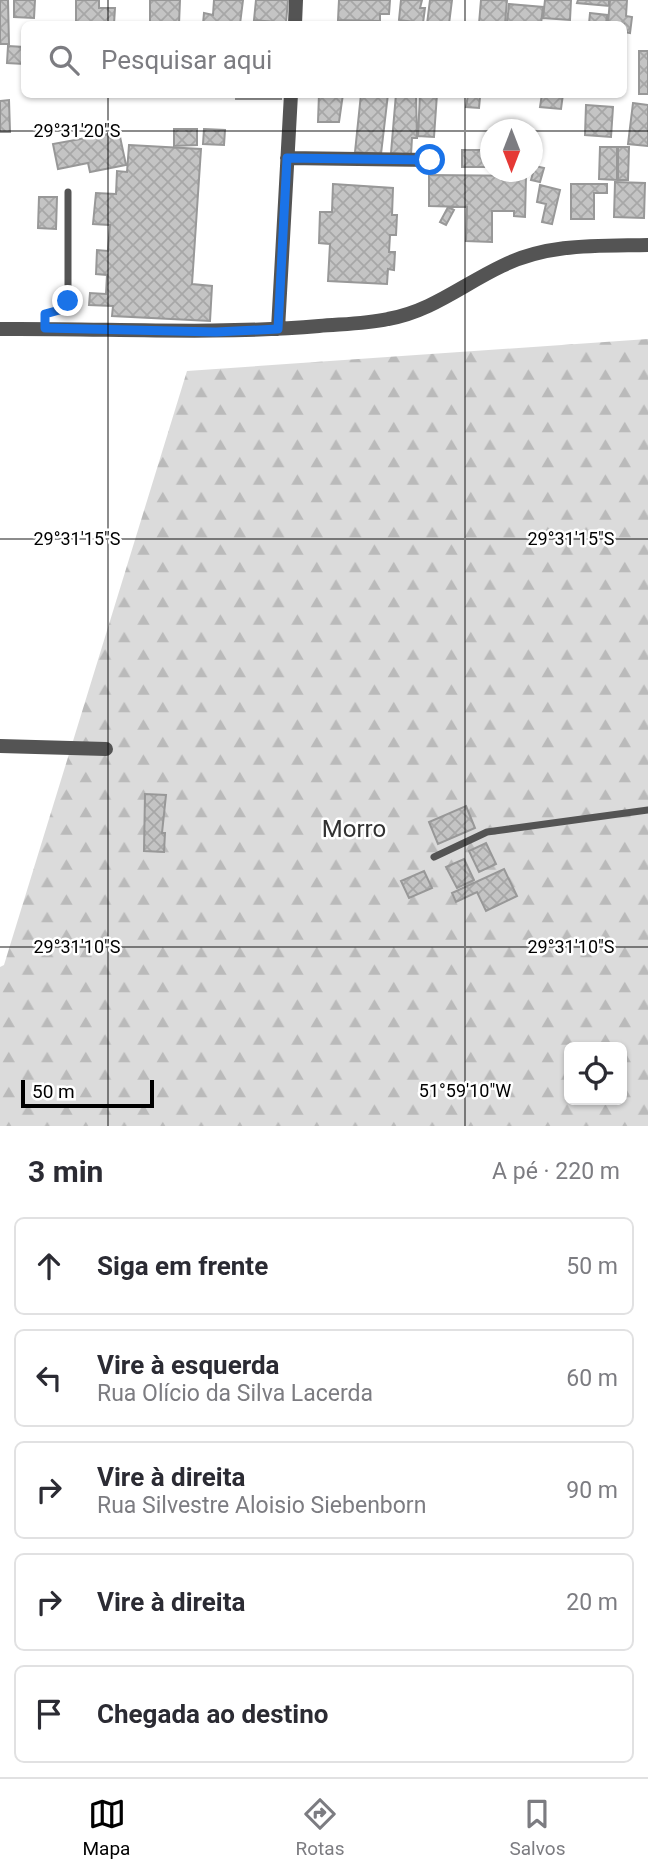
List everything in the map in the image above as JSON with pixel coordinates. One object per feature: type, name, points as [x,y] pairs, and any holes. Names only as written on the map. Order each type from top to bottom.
[{"type":"street","points":[[295,21],[296,0]]},
{"type":"street","points":[[278,329],[291,98]]},
{"type":"street","points":[[287,158],[430,160]]},
{"type":"street","points":[[0,329],[216,332],[385,320],[417,313],[502,266],[536,252],[578,246],[648,245]]},
{"type":"street","points":[[0,746],[106,749]]},
{"type":"lane","points":[[45,328],[45,314],[63,309],[68,301],[68,192]]},
{"type":"lane","points":[[434,858],[487,832],[648,810]]},
{"type":"green space","name":"Morro","points":[[648,339],[648,1126],[0,1126],[0,967],[4,965],[187,371]]},
{"type":"building","points":[[0,0],[8,0],[9,44],[0,44]]},
{"type":"building","points":[[14,0],[35,0],[34,18],[14,17]]},
{"type":"building","points":[[76,0],[99,0],[99,8],[115,8],[114,21],[76,21]]},
{"type":"building","points":[[150,0],[180,0],[179,21],[150,21]]},
{"type":"building","points":[[214,0],[243,0],[240,21],[203,21],[204,13],[213,15]]},
{"type":"building","points":[[256,0],[288,0],[286,21],[254,20]]},
{"type":"building","points":[[339,0],[390,0],[389,14],[380,14],[380,21],[338,20]]},
{"type":"building","points":[[401,0],[422,0],[420,8],[425,8],[423,21],[399,20]]},
{"type":"building","points":[[430,0],[452,0],[449,21],[427,21]]},
{"type":"building","points":[[481,0],[507,0],[505,21],[479,21]]},
{"type":"building","points":[[545,0],[571,0],[570,20],[543,18]]},
{"type":"building","points":[[578,0],[609,0],[609,6],[577,3]]},
{"type":"building","points":[[610,0],[627,0],[626,16],[632,17],[630,33],[627,32],[627,21],[608,21]]},
{"type":"building","points":[[509,4],[543,7],[541,21],[507,21]]},
{"type":"building","points":[[590,13],[607,15],[606,21],[589,21]]},
{"type":"building","points":[[8,46],[21,47],[21,64],[7,63]]},
{"type":"building","points":[[639,51],[648,51],[648,94],[639,94]]},
{"type":"building","points":[[236,98],[281,98],[281,99]]},
{"type":"building","points":[[319,98],[342,98],[339,122],[318,122]]},
{"type":"building","points":[[361,98],[388,98],[381,154],[355,152]]},
{"type":"building","points":[[396,98],[416,98],[417,138],[412,138],[411,155],[391,153]]},
{"type":"building","points":[[420,98],[437,98],[434,137],[418,136]]},
{"type":"building","points":[[468,98],[480,98],[479,108],[466,107]]},
{"type":"building","points":[[541,98],[562,98],[561,109],[540,107]]},
{"type":"building","points":[[9,100],[10,132],[0,132],[0,101]]},
{"type":"building","points":[[633,103],[648,105],[648,146],[628,144]]},
{"type":"building","points":[[586,105],[613,107],[611,137],[585,135]]},
{"type":"building","points":[[174,129],[197,129],[197,145],[174,146]]},
{"type":"building","points":[[204,129],[225,130],[224,145],[203,144]]},
{"type":"building","points":[[119,132],[126,165],[90,172],[88,163],[58,169],[53,144]]},
{"type":"building","points":[[129,145],[201,149],[192,284],[212,286],[210,321],[112,316],[113,306],[89,305],[90,293],[106,294],[107,275],[96,274],[97,250],[108,251],[110,225],[93,224],[96,193],[116,194],[117,171],[127,172]]},
{"type":"building","points":[[600,147],[617,147],[617,180],[599,179]]},
{"type":"building","points":[[618,147],[629,147],[628,180],[618,180]]},
{"type":"building","points":[[462,150],[480,150],[480,167],[462,167]]},
{"type":"building","points":[[429,175],[480,176],[480,182],[526,182],[525,217],[514,216],[514,211],[492,211],[492,242],[466,241],[467,207],[429,206]]},
{"type":"building","points":[[615,182],[645,183],[644,218],[614,217]]},
{"type":"building","points":[[333,184],[393,188],[392,215],[397,215],[396,235],[390,235],[389,252],[395,252],[394,270],[388,269],[387,284],[328,281],[330,244],[319,243],[320,212],[332,212]]},
{"type":"building","points":[[571,184],[607,184],[607,193],[594,193],[594,219],[571,219]]},
{"type":"building","points":[[540,185],[560,190],[552,224],[542,222],[546,204],[537,202]]},
{"type":"building","points":[[39,197],[57,197],[56,229],[38,228]]},
{"type":"building","points":[[448,207],[454,210],[446,225],[440,222]]},
{"type":"building","points":[[145,794],[166,795],[162,833],[165,833],[164,852],[144,851]]},
{"type":"building","points":[[466,806],[475,828],[438,844],[429,822]]},
{"type":"building","points":[[486,843],[496,864],[479,872],[469,851]]},
{"type":"building","points":[[464,859],[474,880],[457,888],[446,867]]},
{"type":"building","points":[[504,869],[517,896],[486,911],[477,892],[456,902],[452,893]]},
{"type":"building","points":[[424,871],[432,888],[409,898],[401,881]]},
{"type":"route","points":[[68,301],[63,309],[45,314],[45,328],[216,332],[278,329],[287,158],[430,160]]}]
